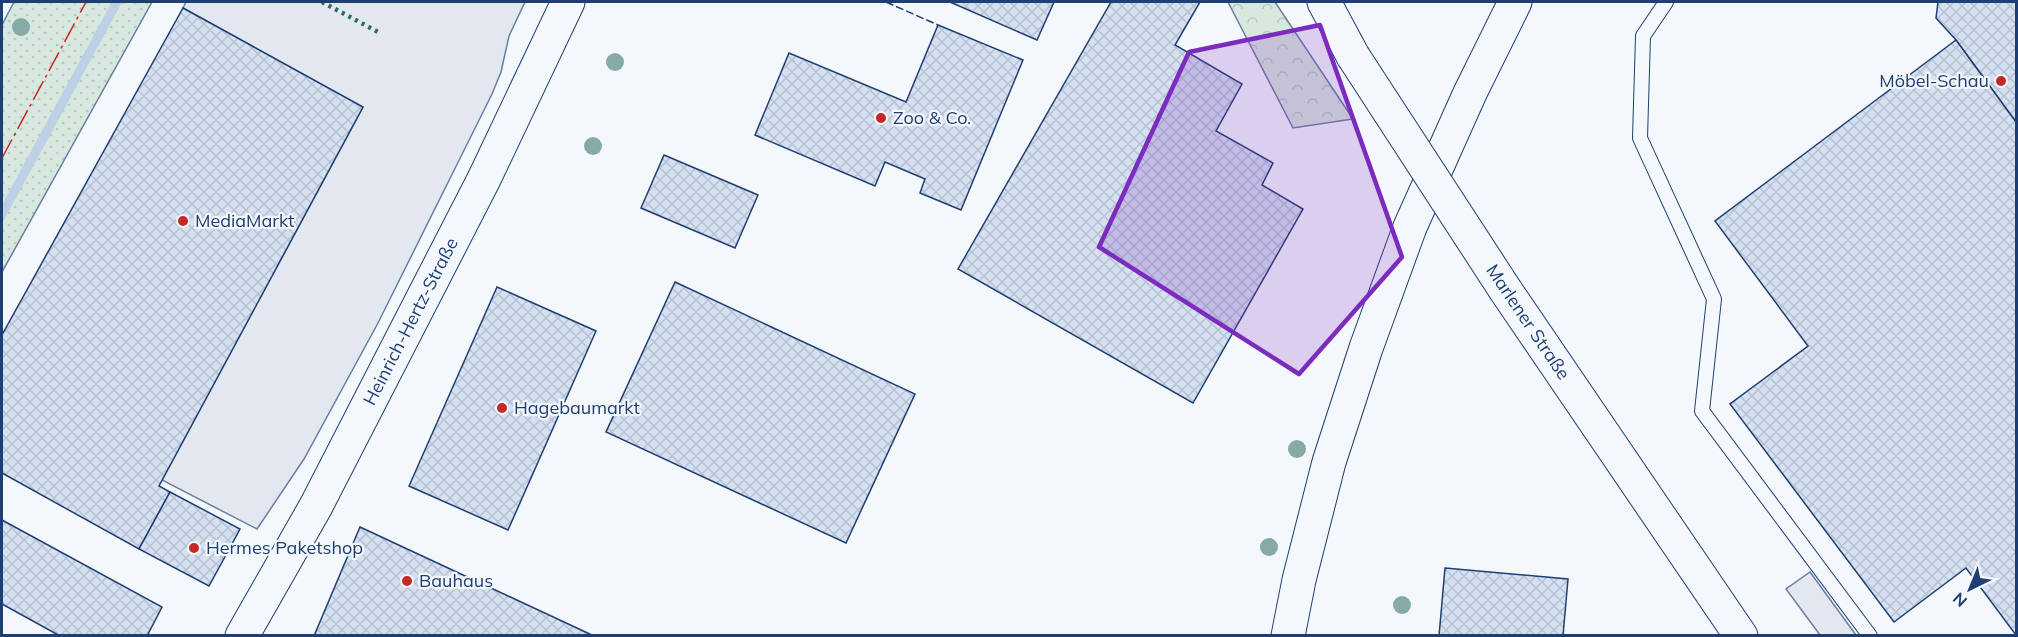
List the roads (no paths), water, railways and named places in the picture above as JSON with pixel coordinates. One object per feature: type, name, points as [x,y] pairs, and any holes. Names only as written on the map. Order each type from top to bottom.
[{"type":"street","name":"Heinrich-Hertz-Straße","points":[[242,636],[316,506],[462,221],[568,2]]},
{"type":"street","name":"Marlener Straße","points":[[1324,2],[1353,56],[1506,291],[1741,636]]},
{"type":"street","points":[[1288,636],[1299,580],[1329,462],[1366,348],[1410,227],[1470,93],[1514,7]]},
{"type":"lane","points":[[1666,2],[1643,36],[1640,138],[1714,298],[1702,411],[1870,636]]},
{"type":"waterway","points":[[2,214],[117,2]]},
{"type":"place","name":"Möbel-Schau","points":[[2001,81]]},
{"type":"place","name":"Zoo & Co.","points":[[881,118]]},
{"type":"place","name":"MediaMarkt","points":[[183,221]]},
{"type":"place","name":"Hagebaumarkt","points":[[502,408]]},
{"type":"place","name":"Hermes Paketshop","points":[[194,548]]},
{"type":"place","name":"Bauhaus","points":[[407,581]]}]
